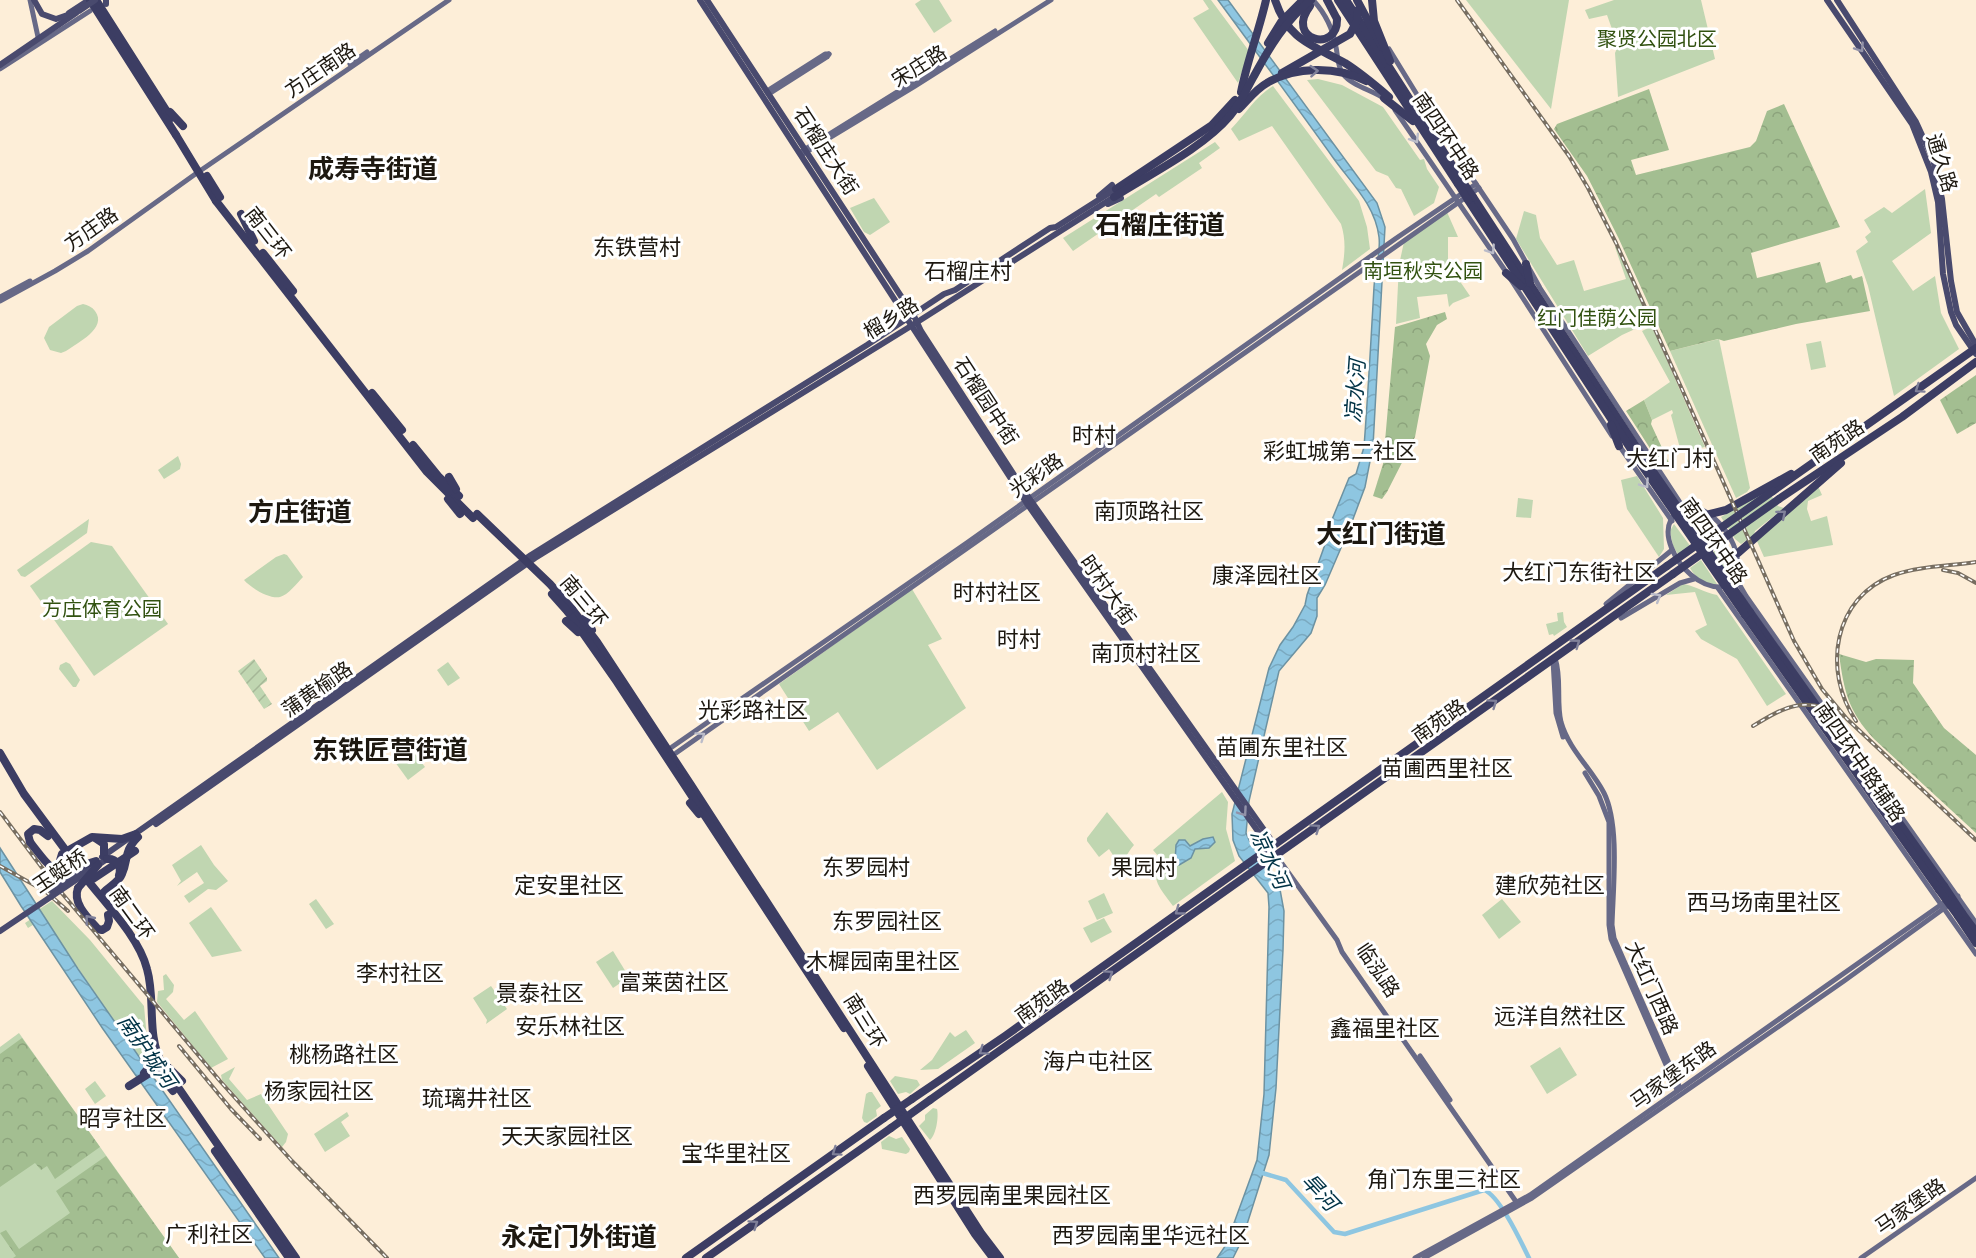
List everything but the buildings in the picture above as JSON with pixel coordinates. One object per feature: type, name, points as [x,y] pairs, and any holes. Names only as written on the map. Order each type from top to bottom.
[{"type":"highway","name":"南三环","points":[[96,0],[179,131],[218,199],[262,260],[339,354],[427,472],[550,584],[569,614],[594,644],[979,1227],[1001,1255]]},
{"type":"highway","points":[[1241,92],[1266,0]]},
{"type":"highway","points":[[1275,0],[1279,12],[1295,35],[1305,43],[1360,73],[1385,95]]},
{"type":"highway","name":"榴乡路","points":[[1115,193],[1212,126],[1225,114],[1241,92],[1274,33],[1303,0]]},
{"type":"highway","points":[[1313,0],[1306,10],[1302,23],[1308,35],[1321,40],[1335,32],[1337,26],[1335,14],[1327,0]]},
{"type":"highway","name":"榴乡路","points":[[1115,193],[1196,146],[1229,117],[1285,26],[1313,0]]},
{"type":"highway","name":"南四环中路","points":[[1338,0],[1375,51],[1471,198],[1606,413],[1639,455]]},
{"type":"highway","points":[[1346,0],[1375,51]]},
{"type":"highway","points":[[1356,0],[1370,28],[1411,93],[1419,120]]},
{"type":"highway","points":[[1229,117],[1268,82],[1350,34],[1357,21],[1356,0]]},
{"type":"highway","points":[[1371,0],[1374,21],[1390,61]]},
{"type":"highway","name":"南三环","points":[[89,4],[179,131]]},
{"type":"highway","points":[[114,49],[132,67]]},
{"type":"highway","points":[[1268,82],[1296,73],[1330,70],[1356,76],[1419,120]]},
{"type":"highway","points":[[1424,105],[1431,132]]},
{"type":"highway","name":"南四环中路","points":[[1419,120],[1431,132],[1461,183]]},
{"type":"highway","name":"南三环","points":[[218,199],[254,241],[301,306]]},
{"type":"highway","points":[[241,214],[254,241]]},
{"type":"highway","points":[[262,260],[273,282]]},
{"type":"highway","points":[[1526,264],[1530,290]]},
{"type":"highway","points":[[1506,273],[1530,290]]},
{"type":"highway","name":"南四环中路","points":[[1530,290],[1813,711],[1960,914],[1976,932]]},
{"type":"highway","name":"南苑路","points":[[686,1258],[1029,1019],[1115,957],[1126,946],[1975,349]]},
{"type":"highway","name":"南三环","points":[[339,354],[367,385],[439,477],[475,516]]},
{"type":"highway","name":"南苑路","points":[[706,1258],[1225,894],[1278,854],[1779,499],[1859,447],[1976,362]]},
{"type":"highway","points":[[346,377],[370,398]]},
{"type":"highway","points":[[367,385],[383,397]]},
{"type":"highway","points":[[1606,413],[1619,446]]},
{"type":"highway","points":[[1615,415],[1633,431]]},
{"type":"highway","points":[[1710,514],[1726,510],[1791,474],[1851,436]]},
{"type":"highway","points":[[1738,553],[1859,447]]},
{"type":"highway","points":[[427,472],[460,514]]},
{"type":"highway","points":[[449,477],[461,499]]},
{"type":"highway","points":[[569,614],[594,644]]},
{"type":"highway","name":"南四环中路","points":[[1748,614],[1835,731],[1941,888]]},
{"type":"highway","points":[[586,617],[594,644]]},
{"type":"highway","points":[[1600,626],[1621,618]]},
{"type":"highway","name":"南三环","points":[[594,644],[617,682],[646,721]]},
{"type":"highway","points":[[1794,664],[1811,698]]},
{"type":"highway","points":[[617,682],[632,716]]},
{"type":"highway","points":[[1790,688],[1813,711]]},
{"type":"highway","points":[[1835,731],[1867,766]]},
{"type":"highway","name":"南二环","points":[[0,753],[24,794],[130,936],[144,960],[149,976],[154,1046],[159,1058],[178,1087],[185,1103],[289,1258]]},
{"type":"highway","name":"南二环","points":[[0,763],[20,797],[48,836],[70,858]]},
{"type":"highway","points":[[17,769],[24,794]]},
{"type":"highway","points":[[1377,770],[1383,780]]},
{"type":"highway","points":[[1365,779],[1372,789]]},
{"type":"highway","points":[[1865,785],[1874,808]]},
{"type":"highway","points":[[706,801],[722,838]]},
{"type":"highway","points":[[690,804],[722,838]]},
{"type":"highway","points":[[48,836],[34,829],[28,834],[30,842],[49,866],[56,870],[97,863]]},
{"type":"highway","points":[[70,858],[92,837],[122,839],[137,836]]},
{"type":"highway","points":[[102,890],[122,874],[128,849],[137,836]]},
{"type":"highway","points":[[70,858],[88,841],[95,838],[104,843],[105,857],[116,861],[120,872],[116,879],[102,890],[96,889],[89,881],[106,870],[135,851]]},
{"type":"highway","points":[[97,863],[75,895],[77,903],[98,928],[102,930],[108,926],[108,915]]},
{"type":"highway","name":"南二环","points":[[89,881],[108,915],[136,952],[145,977],[150,1044],[160,1071],[178,1087]]},
{"type":"highway","points":[[102,890],[105,903]]},
{"type":"highway","name":"南四环中路","points":[[1960,914],[1976,943]]},
{"type":"highway","points":[[777,922],[798,939]]},
{"type":"highway","points":[[777,922],[786,950]]},
{"type":"highway","points":[[777,922],[846,1032]]},
{"type":"highway","points":[[1106,959],[1115,957]]},
{"type":"highway","points":[[1046,1006],[1055,994]]},
{"type":"highway","points":[[829,1013],[846,1032]]},
{"type":"highway","points":[[1018,1021],[1029,1019]]},
{"type":"highway","points":[[850,1020],[857,1039]]},
{"type":"highway","name":"南三环","points":[[846,1032],[975,1234],[993,1258]]},
{"type":"highway","points":[[150,1044],[152,1069],[178,1087]]},
{"type":"highway","points":[[940,1074],[961,1066]]},
{"type":"highway","points":[[131,1083],[152,1069]]},
{"type":"highway","points":[[959,1085],[970,1071]]},
{"type":"highway","name":"南二环","points":[[185,1103],[299,1256]]},
{"type":"highway","points":[[815,1188],[828,1172]]},
{"type":"highway","points":[[788,1200],[803,1196]]},
{"type":"highway","points":[[975,1234],[978,1244]]},
{"type":"main road","points":[[34,0],[46,13],[57,16],[89,4]]},
{"type":"main road","points":[[34,0],[42,14],[53,19],[79,11]]},
{"type":"main road","points":[[34,0],[38,37]]},
{"type":"main road","points":[[0,63],[96,0]]},
{"type":"main road","name":"方庄南路","points":[[207,165],[443,0]]},
{"type":"main road","name":"方庄南路","points":[[207,165],[449,0]]},
{"type":"main road","points":[[700,0],[708,4]]},
{"type":"main road","name":"宋庄路","points":[[803,152],[1045,0]]},
{"type":"main road","name":"宋庄路","points":[[803,152],[1051,0]]},
{"type":"main road","points":[[1313,0],[1330,24],[1335,39],[1338,64],[1344,75],[1352,82],[1385,95],[1506,273],[1619,446],[1672,521]]},
{"type":"main road","points":[[1371,0],[1383,39],[1685,510]]},
{"type":"main road","name":"通久路","points":[[1827,0],[1912,124],[1931,172],[1938,202],[1944,274],[1951,312],[1956,325],[1975,349]]},
{"type":"main road","name":"通久路","points":[[1837,0],[1916,122],[1933,159],[1942,199],[1951,281],[1957,312],[1975,349]]},
{"type":"main road","points":[[0,63],[89,4]]},
{"type":"main road","points":[[0,69],[89,4]]},
{"type":"main road","name":"石榴庄大街","points":[[708,4],[768,93],[803,152]]},
{"type":"main road","name":"石榴庄大街","points":[[708,4],[912,321]]},
{"type":"main road","points":[[829,54],[810,68],[768,93],[770,89],[816,59],[829,54]]},
{"type":"main road","name":"方庄路","points":[[0,299],[71,258],[207,165]]},
{"type":"main road","name":"光彩路","points":[[676,753],[1476,184]]},
{"type":"main road","points":[[1087,211],[1115,193]]},
{"type":"main road","name":"榴乡路","points":[[533,556],[912,321],[917,311],[944,294],[955,290],[1050,228],[1087,211],[1115,193]]},
{"type":"main road","points":[[1455,200],[1478,193],[1483,194]]},
{"type":"main road","name":"榴乡路","points":[[533,556],[668,469],[912,321]]},
{"type":"main road","name":"石榴园中街","points":[[912,321],[1029,501]]},
{"type":"main road","points":[[653,474],[668,469]]},
{"type":"main road","name":"光彩路","points":[[672,747],[1029,501]]},
{"type":"main road","name":"时村大街","points":[[1029,501],[1256,817],[1268,847]]},
{"type":"main road","name":"时村大街","points":[[1029,501],[1268,847]]},
{"type":"main road","points":[[596,514],[608,502]]},
{"type":"main road","points":[[1697,508],[1710,514],[1738,553],[1738,568],[1735,576],[1724,586],[1718,588],[1706,586],[1694,579],[1672,550],[1667,536],[1672,521],[1679,513],[1697,508]]},
{"type":"main road","points":[[1606,604],[1672,550]]},
{"type":"main road","points":[[515,569],[533,556]]},
{"type":"main road","name":"蒲黄榆路","points":[[137,836],[194,790],[515,569]]},
{"type":"main road","name":"蒲黄榆路","points":[[137,836],[515,569]]},
{"type":"main road","name":"南四环中路辅路","points":[[1735,576],[1746,596],[1976,922]]},
{"type":"main road","points":[[1621,618],[1680,583],[1694,579]]},
{"type":"main road","name":"南四环中路辅路","points":[[1718,588],[1976,954]]},
{"type":"main road","name":"大红门西路","points":[[1554,659],[1563,726],[1572,747],[1604,792],[1612,821],[1614,938],[1679,1089]]},
{"type":"main road","name":"大红门西路","points":[[1554,659],[1558,724],[1565,741],[1599,796],[1609,822],[1611,939],[1679,1089]]},
{"type":"main road","points":[[194,790],[199,783]]},
{"type":"main road","name":"玉蜓桥","points":[[0,929],[137,836]]},
{"type":"main road","name":"临泓路","points":[[1268,847],[1278,854],[1337,940],[1342,952],[1519,1203]]},
{"type":"main road","points":[[1943,906],[1958,896]]},
{"type":"main road","name":"马家堡东路","points":[[1519,1203],[1943,906]]},
{"type":"main road","name":"马家堡东路","points":[[1414,1258],[1519,1203],[1943,906]]},
{"type":"main road","name":"马家堡路","points":[[1862,1258],[1976,1178]]},
{"type":"main road","name":"马家堡东路","points":[[1424,1258],[1498,1215]]},
{"type":"green space","points":[[921,0],[939,0],[952,21],[934,33],[915,4]]},
{"type":"green space","points":[[1203,0],[1211,0],[1249,51],[1238,83],[1193,18],[1209,9]]},
{"type":"green space","points":[[1466,0],[1569,0],[1551,109]]},
{"type":"green space","name":"聚贤公园北区","points":[[1614,0],[1701,0],[1715,59],[1618,97],[1615,53],[1618,46],[1607,15],[1589,19],[1585,10]]},
{"type":"green space","points":[[1318,79],[1342,85],[1383,107],[1420,160],[1424,159],[1427,169],[1439,187],[1434,203],[1414,216],[1401,189],[1396,188],[1388,176],[1376,171],[1307,80]]},
{"type":"green space","points":[[1273,86],[1359,201],[1367,227],[1370,249],[1342,270],[1344,236],[1341,224],[1272,126],[1239,141],[1231,129],[1256,100]]},
{"type":"green space","points":[[1649,89],[1669,150],[1631,160],[1636,175],[1750,147],[1756,141],[1767,111],[1784,104],[1840,227],[1751,253],[1757,278],[1820,262],[1826,283],[1851,275],[1853,279],[1862,276],[1870,311],[1796,324],[1724,341],[1718,339],[1670,351],[1618,237],[1587,176],[1554,129],[1557,124]]},
{"type":"green space","points":[[1215,142],[1220,148],[1199,163],[1202,168],[1159,197],[1156,194],[1073,251],[1063,238]]},
{"type":"green space","points":[[1925,189],[1931,233],[1892,261],[1913,291],[1935,276],[1941,313],[1959,349],[1894,396],[1868,286],[1856,251],[1868,242],[1865,237],[1871,232],[1864,220],[1884,207],[1892,213]]},
{"type":"green space","points":[[874,198],[890,222],[870,235],[864,232],[850,208]]},
{"type":"green space","name":"红门佳荫公园","points":[[1524,211],[1536,215],[1540,238],[1557,265],[1574,260],[1584,291],[1626,279],[1615,247],[1617,247],[1705,447],[1681,452],[1671,415],[1672,410],[1652,420],[1644,400],[1670,382],[1642,331],[1648,328],[1646,324],[1622,335],[1588,356],[1516,239]]},
{"type":"green space","name":"南垣秋实公园","points":[[1447,212],[1458,237],[1448,237],[1448,264],[1470,296],[1449,307],[1447,294],[1417,297],[1420,318],[1396,324],[1399,265],[1404,242]]},
{"type":"green space","points":[[83,304],[93,308],[98,317],[98,323],[94,329],[66,351],[61,353],[50,350],[44,338],[49,327]]},
{"type":"green space","points":[[1445,312],[1447,319],[1437,325],[1426,344],[1430,356],[1415,437],[1387,492],[1382,499],[1373,496],[1383,464],[1395,327]]},
{"type":"green space","points":[[1719,339],[1750,488],[1736,498],[1670,351]]},
{"type":"green space","points":[[1821,341],[1826,367],[1811,370],[1806,344]]},
{"type":"green space","points":[[1976,375],[1976,423],[1957,434],[1940,400]]},
{"type":"green space","points":[[1644,400],[1652,420],[1651,424],[1669,463],[1662,467],[1626,411]]},
{"type":"green space","points":[[178,456],[180,469],[164,479],[158,470]]},
{"type":"green space","points":[[1637,476],[1663,518],[1664,549],[1659,557],[1627,509],[1621,480]]},
{"type":"green space","points":[[1818,486],[1822,495],[1808,501],[1807,509],[1811,521],[1827,516],[1833,545],[1764,557],[1756,539]]},
{"type":"green space","points":[[1769,489],[1778,506],[1784,508],[1741,544],[1735,539],[1721,517]]},
{"type":"green space","points":[[1518,498],[1533,500],[1531,518],[1516,517]]},
{"type":"green space","points":[[1685,512],[1696,512],[1704,516],[1717,530],[1703,539]]},
{"type":"green space","points":[[89,519],[87,533],[25,577],[21,576],[17,570]]},
{"type":"green space","points":[[1674,524],[1691,547],[1679,556],[1673,546],[1670,531]]},
{"type":"green space","name":"方庄体育公园","points":[[91,542],[112,546],[168,624],[94,676],[30,586]]},
{"type":"green space","points":[[1725,543],[1734,562],[1728,573],[1713,552]]},
{"type":"green space","points":[[284,554],[303,577],[286,594],[280,597],[266,595],[244,580],[276,557]]},
{"type":"green space","points":[[1701,560],[1717,584],[1704,582],[1692,572],[1690,568]]},
{"type":"green space","points":[[1683,584],[1717,595],[1786,694],[1767,706],[1737,659],[1701,639],[1695,631],[1707,625],[1695,592],[1666,595]]},
{"type":"green space","points":[[912,589],[942,639],[928,645],[966,708],[877,770],[838,712],[809,731],[779,684]]},
{"type":"green space","points":[[1563,612],[1567,627],[1554,636],[1549,635],[1546,624],[1558,621],[1557,613]]},
{"type":"green space","points":[[1839,654],[1866,662],[1876,659],[1914,660],[1913,683],[1944,728],[1976,755],[1976,833],[1865,729],[1849,700]]},
{"type":"green space","points":[[254,659],[267,678],[267,681],[260,686],[272,704],[264,709],[238,671]]},
{"type":"green space","points":[[66,662],[70,664],[80,680],[76,687],[73,687],[59,669],[60,665]]},
{"type":"green space","points":[[448,662],[460,678],[448,686],[437,670]]},
{"type":"green space","points":[[412,750],[425,767],[408,780],[395,762]]},
{"type":"green space","points":[[1222,792],[1228,802],[1226,829],[1235,861],[1173,906],[1156,878],[1156,865],[1159,857],[1153,850]]},
{"type":"green space","points":[[1107,812],[1134,845],[1119,864],[1109,849],[1099,857],[1087,841]]},
{"type":"green space","points":[[201,845],[228,881],[216,890],[208,889],[189,903],[184,896],[204,883],[197,872],[177,886],[181,881],[172,865]]},
{"type":"green space","points":[[1104,893],[1113,913],[1097,920],[1088,901]]},
{"type":"green space","points":[[316,899],[334,924],[326,929],[309,904]]},
{"type":"green space","points":[[1502,899],[1521,922],[1499,939],[1482,915]]},
{"type":"green space","points":[[52,901],[90,940],[144,1006],[149,1060],[147,1069],[44,918],[28,928],[25,923],[40,913],[38,910]]},
{"type":"green space","points":[[211,907],[242,951],[212,957],[189,923]]},
{"type":"green space","points":[[1104,918],[1112,932],[1091,943],[1083,928]]},
{"type":"green space","points":[[613,951],[629,977],[613,988],[596,962]]},
{"type":"green space","points":[[166,974],[174,985],[173,992],[166,999],[184,1020],[195,1011],[228,1059],[211,1068],[157,1002],[158,991],[164,990],[163,976]]},
{"type":"green space","points":[[491,986],[507,1009],[486,1024],[487,1020],[473,998]]},
{"type":"green space","points":[[966,1030],[975,1043],[938,1069],[920,1070],[932,1060],[950,1032],[955,1037]]},
{"type":"green space","points":[[19,1033],[179,1258],[0,1258],[0,1047]]},
{"type":"green space","points":[[22,1038],[100,1147],[55,1179],[47,1166],[41,1170],[35,1163],[0,1187],[0,1054]]},
{"type":"green space","points":[[1560,1047],[1577,1075],[1547,1094],[1530,1066]]},
{"type":"green space","points":[[235,1067],[229,1079],[247,1100],[261,1094],[288,1134],[282,1147],[222,1080],[221,1075]]},
{"type":"green space","points":[[895,1076],[917,1080],[920,1085],[910,1094],[906,1092],[898,1094],[890,1081]]},
{"type":"green space","points":[[95,1081],[106,1096],[95,1104],[85,1089]]},
{"type":"green space","points":[[872,1092],[881,1106],[876,1110],[877,1116],[867,1123],[862,1118],[866,1094]]},
{"type":"green space","points":[[933,1108],[937,1109],[937,1121],[930,1140],[919,1126],[925,1120],[925,1115]]},
{"type":"green space","points":[[347,1112],[349,1116],[341,1122],[350,1136],[325,1152],[314,1134]]},
{"type":"green space","points":[[889,1136],[896,1139],[902,1137],[910,1149],[909,1152],[906,1154],[882,1149],[881,1142]]},
{"type":"green space","points":[[106,1156],[179,1258],[13,1258],[16,1256],[0,1233],[6,1230],[19,1249],[70,1213],[56,1191]]},
{"type":"water","points":[[1218,0],[1228,0],[1377,203],[1385,227],[1373,446],[1365,487],[1325,585],[1317,598],[1317,616],[1311,633],[1279,671],[1249,801],[1246,833],[1279,884],[1284,911],[1283,950],[1276,1088],[1269,1155],[1242,1240],[1233,1258],[1217,1258],[1226,1245],[1257,1160],[1264,1094],[1269,907],[1268,893],[1239,856],[1233,840],[1232,814],[1269,668],[1280,645],[1305,605],[1329,527],[1349,478],[1356,474],[1364,447],[1379,237],[1373,215],[1362,195]]},
{"type":"water","points":[[1213,837],[1215,842],[1209,848],[1195,849],[1191,858],[1179,865],[1175,862],[1176,845],[1179,840],[1185,840],[1190,846]]},
{"type":"water","name":"南护城河","points":[[0,848],[78,969],[279,1258],[265,1258],[103,1029],[0,872]]},
{"type":"waterway","name":"旱河","points":[[1259,1172],[1286,1180],[1334,1232],[1345,1234],[1484,1190],[1497,1201],[1503,1210],[1529,1258]]},
{"type":"railway","points":[[1457,0],[1569,156],[1588,188],[1616,243],[1794,641],[1822,689],[1847,719],[1976,840]]},
{"type":"railway","points":[[1856,721],[1845,701],[1839,680],[1837,659],[1839,638],[1846,618],[1858,600],[1873,586],[1894,575],[1924,568],[1976,562]]},
{"type":"railway","points":[[1943,570],[1958,573],[1976,583]]},
{"type":"railway","points":[[1753,726],[1775,713],[1796,706],[1818,706],[1842,717]]},
{"type":"railway","points":[[0,812],[55,885],[220,1081],[292,1161],[387,1258]]},
{"type":"railway","points":[[0,866],[45,891],[68,911]]},
{"type":"railway","points":[[179,1046],[231,1109],[260,1139]]},
{"type":"district","name":"成寿寺街道","points":[[373,168]]},
{"type":"district","name":"石榴庄街道","points":[[1160,224]]},
{"type":"district","name":"东铁营村","points":[[637,247]]},
{"type":"district","name":"石榴庄村","points":[[968,271]]},
{"type":"district","name":"时村","points":[[1094,435]]},
{"type":"district","name":"彩虹城第二社区","points":[[1340,451]]},
{"type":"district","name":"大红门村","points":[[1670,458]]},
{"type":"district","name":"方庄街道","points":[[300,511]]},
{"type":"district","name":"南顶路社区","points":[[1149,511]]},
{"type":"district","name":"大红门街道","points":[[1381,533]]},
{"type":"district","name":"大红门东街社区","points":[[1579,572]]},
{"type":"district","name":"康泽园社区","points":[[1267,575]]},
{"type":"district","name":"时村社区","points":[[997,592]]},
{"type":"district","name":"时村","points":[[1019,639]]},
{"type":"district","name":"南顶村社区","points":[[1146,653]]},
{"type":"district","name":"光彩路社区","points":[[753,710]]},
{"type":"district","name":"苗圃东里社区","points":[[1282,747]]},
{"type":"district","name":"东铁匠营街道","points":[[390,749]]},
{"type":"district","name":"苗圃西里社区","points":[[1447,768]]},
{"type":"district","name":"东罗园村","points":[[866,867]]},
{"type":"district","name":"果园村","points":[[1144,867]]},
{"type":"district","name":"定安里社区","points":[[569,885]]},
{"type":"district","name":"建欣苑社区","points":[[1550,885]]},
{"type":"district","name":"西马场南里社区","points":[[1764,902]]},
{"type":"district","name":"东罗园社区","points":[[887,921]]},
{"type":"district","name":"木樨园南里社区","points":[[883,961]]},
{"type":"district","name":"李村社区","points":[[400,973]]},
{"type":"district","name":"富莱茵社区","points":[[674,982]]},
{"type":"district","name":"景泰社区","points":[[540,993]]},
{"type":"district","name":"远洋自然社区","points":[[1560,1016]]},
{"type":"district","name":"安乐林社区","points":[[570,1026]]},
{"type":"district","name":"鑫福里社区","points":[[1385,1028]]},
{"type":"district","name":"桃杨路社区","points":[[344,1054]]},
{"type":"district","name":"海户屯社区","points":[[1098,1061]]},
{"type":"district","name":"杨家园社区","points":[[319,1091]]},
{"type":"district","name":"琉璃井社区","points":[[477,1098]]},
{"type":"district","name":"昭亨社区","points":[[123,1118]]},
{"type":"district","name":"天天家园社区","points":[[567,1136]]},
{"type":"district","name":"宝华里社区","points":[[736,1153]]},
{"type":"district","name":"角门东里三社区","points":[[1444,1179]]},
{"type":"district","name":"西罗园南里果园社区","points":[[1012,1195]]},
{"type":"district","name":"广利社区","points":[[209,1234]]},
{"type":"district","name":"西罗园南里华远社区","points":[[1151,1235]]},
{"type":"district","name":"永定门外街道","points":[[579,1236]]},
{"type":"water label","name":"凉水河","points":[[1355,391]]},
{"type":"water label","name":"凉水河","points":[[1270,859]]}]
